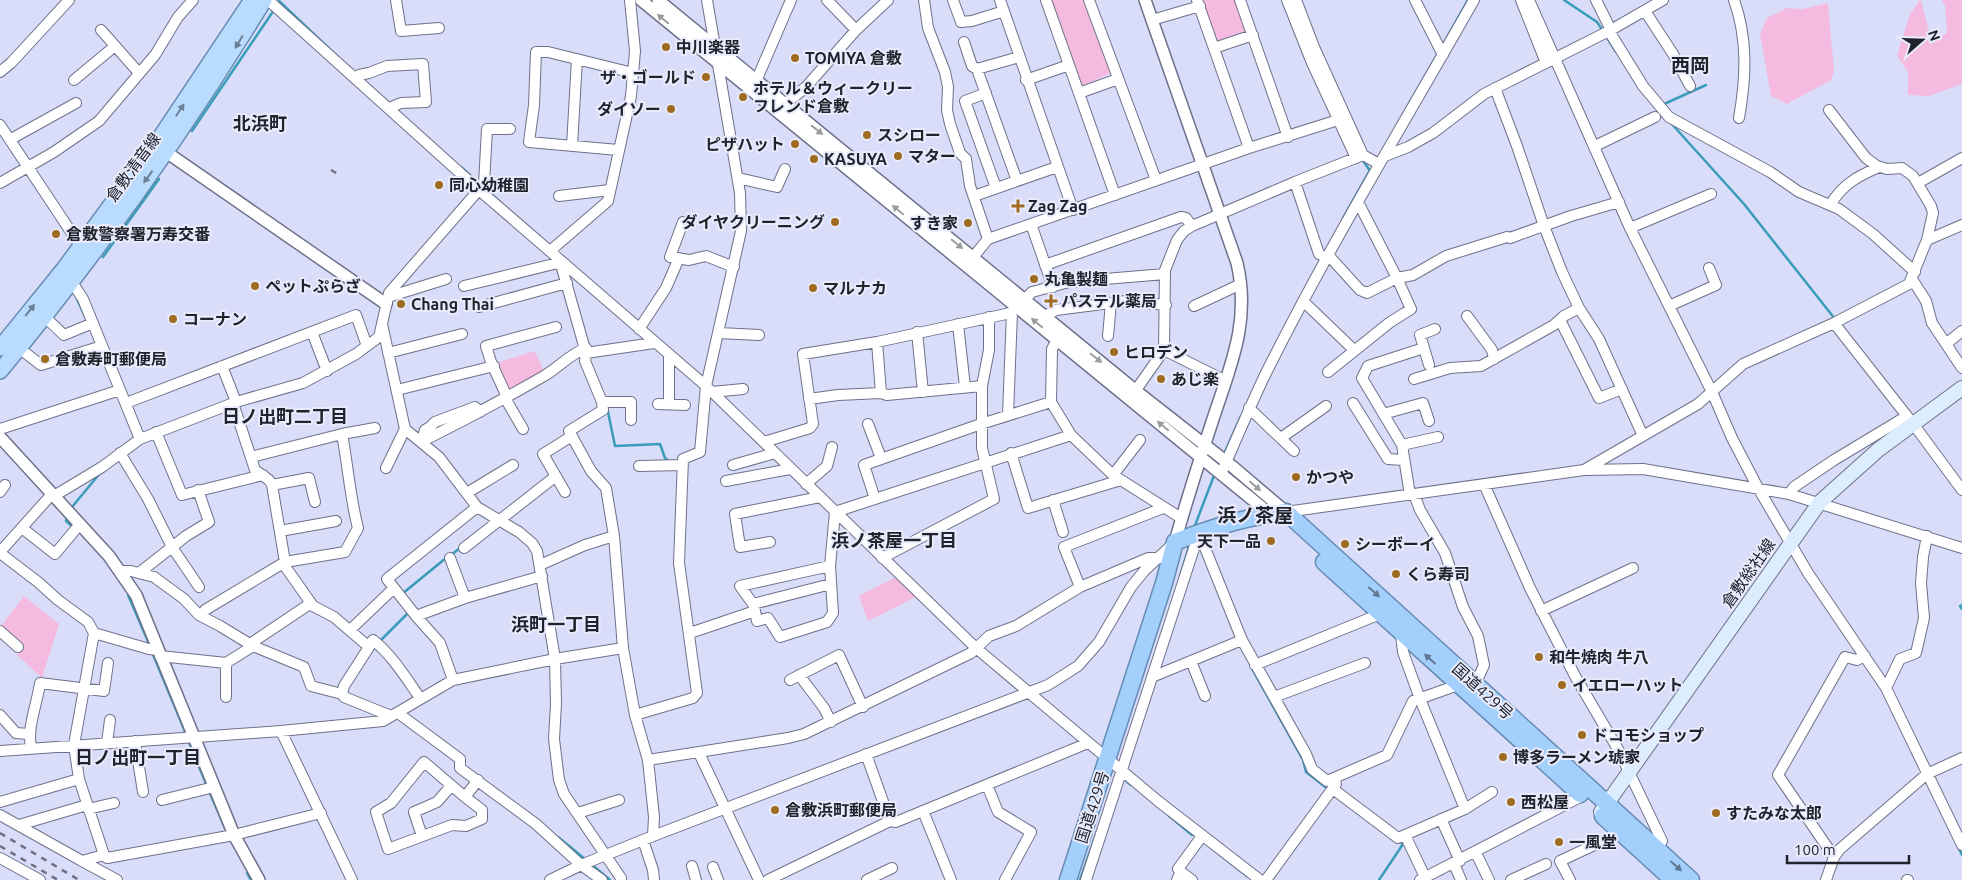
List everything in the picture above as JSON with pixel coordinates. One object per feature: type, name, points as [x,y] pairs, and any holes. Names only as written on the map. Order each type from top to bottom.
[{"type":"highway","points":[[1190,537],[1254,517],[1278,513]]},
{"type":"highway","name":"国道429号","points":[[1278,513],[1296,535],[1380,614],[1402,634],[1465,683],[1582,796],[1603,808],[1622,832],[1692,880]]},
{"type":"highway","name":"国道429号","points":[[1278,513],[1653,853],[1673,880]]},
{"type":"highway","name":"国道429号","points":[[1068,880],[1116,767],[1164,560],[1190,537]]},
{"type":"main road","name":"倉敷清音線","points":[[0,371],[44,316],[83,243],[161,148],[252,0]]},
{"type":"main road","name":"倉敷清音線","points":[[0,348],[67,275],[271,3]]},
{"type":"main road","name":"倉敷総社線","points":[[1603,808],[1820,502],[1911,420],[1962,388]]},
{"type":"street","points":[[0,72],[11,63],[70,0]]},
{"type":"street","points":[[0,183],[54,152],[99,120],[155,55],[178,18],[193,0]]},
{"type":"street","points":[[396,0],[401,31],[439,28]]},
{"type":"street","points":[[550,251],[608,201],[631,96],[635,51],[630,0]]},
{"type":"street","points":[[641,0],[718,64],[754,86]]},
{"type":"street","points":[[658,0],[715,48],[754,86],[970,261],[1058,340],[1223,459],[1278,513]]},
{"type":"street","points":[[635,715],[693,698],[697,693],[679,563],[682,459],[700,452],[719,333],[741,231],[738,178],[707,0]]},
{"type":"street","points":[[754,86],[791,0]]},
{"type":"street","points":[[828,0],[856,30]]},
{"type":"street","points":[[781,108],[806,87],[856,30],[888,0]]},
{"type":"street","points":[[924,0],[928,28],[945,72],[948,87],[947,110],[950,124],[960,153],[966,159],[974,196],[988,239]]},
{"type":"street","points":[[953,0],[961,22],[972,22],[1004,12]]},
{"type":"street","points":[[1000,0],[1026,80],[1073,210]]},
{"type":"street","points":[[1046,0],[1116,195]]},
{"type":"street","points":[[1089,0],[1156,180]]},
{"type":"street","points":[[1145,0],[1237,263],[1243,306],[1237,349],[1182,518]]},
{"type":"street","points":[[1240,0],[1288,137]]},
{"type":"street","points":[[1287,0],[1312,63],[1338,120],[1369,159]]},
{"type":"street","points":[[1296,0],[1314,47],[1369,159]]},
{"type":"street","points":[[1415,0],[1441,51]]},
{"type":"street","points":[[1218,471],[1304,302],[1325,256],[1358,202],[1369,159],[1474,0]]},
{"type":"street","points":[[1521,0],[1595,146],[1630,228],[1712,392],[1755,488],[1863,657],[1886,688],[1925,776],[1962,845]]},
{"type":"street","points":[[1529,0],[1552,60]]},
{"type":"street","points":[[1596,0],[1607,32],[1643,86],[1669,117],[1770,172],[1799,192],[1830,205],[1873,234],[1914,275],[1926,300],[1932,323],[1962,368]]},
{"type":"street","points":[[1133,394],[1164,350],[1165,270],[1177,240],[1192,226],[1295,182],[1408,147],[1433,133],[1484,94],[1607,32],[1663,0]]},
{"type":"street","points":[[1734,0],[1740,14],[1746,61],[1739,118]]},
{"type":"street","points":[[271,3],[357,76],[562,262],[709,389],[976,648],[1116,767],[1260,880]]},
{"type":"street","points":[[1152,20],[1198,3],[1249,148]]},
{"type":"street","points":[[1644,11],[1673,54],[1690,86]]},
{"type":"street","points":[[101,30],[139,73]]},
{"type":"street","points":[[1214,48],[1253,35]]},
{"type":"street","points":[[964,42],[972,66],[977,69],[1017,181]]},
{"type":"street","points":[[74,80],[115,46]]},
{"type":"street","points":[[618,150],[529,142],[534,105],[536,52],[548,52],[633,72]]},
{"type":"street","points":[[977,69],[1019,57]]},
{"type":"street","points":[[572,146],[577,59]]},
{"type":"street","points":[[357,76],[387,66],[422,64],[426,102],[391,107]]},
{"type":"street","points":[[1026,80],[1069,65]]},
{"type":"street","points":[[1079,92],[1118,79]]},
{"type":"street","points":[[1495,88],[1544,226],[1579,308],[1599,339],[1643,436]]},
{"type":"street","points":[[986,93],[965,101],[996,188]]},
{"type":"street","points":[[10,139],[76,103]]},
{"type":"street","points":[[1584,470],[1698,404],[1743,364],[1753,358],[1834,323],[1909,284],[1927,240],[1934,213],[1913,176],[1902,168],[1887,169],[1879,167],[1866,158],[1829,110]]},
{"type":"street","points":[[1595,146],[1655,118]]},
{"type":"street","points":[[970,261],[988,239],[1249,148],[1338,120]]},
{"type":"street","points":[[0,125],[76,240],[83,243]]},
{"type":"street","points":[[321,813],[234,835],[107,858],[104,855],[79,779],[74,745],[94,633],[88,622],[0,553],[53,495],[121,455],[140,438],[235,403],[303,383],[379,337],[389,293],[481,187],[487,130],[510,129]]},
{"type":"street","points":[[161,148],[387,300]]},
{"type":"street","points":[[1918,183],[1962,158]]},
{"type":"street","points":[[974,196],[1057,167]]},
{"type":"street","points":[[1830,205],[1836,195],[1856,177],[1879,167]]},
{"type":"street","points":[[738,178],[777,187],[785,169]]},
{"type":"street","points":[[1295,182],[1325,256],[1360,290],[1367,293],[1397,278],[1413,275],[1446,256],[1507,237],[1510,238],[1619,202]]},
{"type":"street","points":[[559,196],[610,190]]},
{"type":"street","points":[[1630,228],[1711,194]]},
{"type":"street","points":[[1328,372],[1354,350],[1411,308],[1358,202]]},
{"type":"street","points":[[1045,265],[1181,217],[1186,218],[1192,226]]},
{"type":"street","points":[[683,222],[670,257],[690,260],[706,256],[734,267]]},
{"type":"street","points":[[1031,224],[1053,286]]},
{"type":"street","points":[[1927,240],[1962,224]]},
{"type":"street","points":[[639,329],[666,288],[680,258]]},
{"type":"street","points":[[562,262],[565,284],[586,351],[585,361],[604,402],[603,410],[543,454],[565,492]]},
{"type":"street","points":[[464,286],[562,262]]},
{"type":"street","points":[[1669,306],[1716,285],[1709,268]]},
{"type":"street","points":[[764,442],[810,428],[813,424],[803,354],[877,342],[989,317],[1018,306],[1032,292],[1069,282],[1165,274]]},
{"type":"street","points":[[67,275],[83,299],[90,325],[117,391],[126,403],[140,438]]},
{"type":"street","points":[[387,300],[446,279]]},
{"type":"street","points":[[479,307],[565,284]]},
{"type":"street","points":[[1194,306],[1241,284]]},
{"type":"street","points":[[1045,316],[1056,310],[1126,301],[1166,305]]},
{"type":"street","points":[[1304,302],[1354,350]]},
{"type":"street","points":[[1108,336],[1111,303]]},
{"type":"street","points":[[1018,306],[1045,316],[1133,394],[1200,458],[1278,513],[1584,470],[1643,469],[1789,494],[1820,502],[1962,548]]},
{"type":"street","points":[[1008,415],[1018,306]]},
{"type":"street","points":[[1414,379],[1450,368],[1481,366],[1554,325],[1579,308]]},
{"type":"street","points":[[126,403],[356,315],[367,346]]},
{"type":"street","points":[[44,316],[64,334],[90,325]]},
{"type":"street","points":[[1468,316],[1492,350],[1494,359]]},
{"type":"street","points":[[882,558],[994,499],[982,448],[981,424],[982,386],[989,350],[989,317]]},
{"type":"street","points":[[1560,320],[1599,398],[1622,389]]},
{"type":"street","points":[[1834,323],[1911,420],[1962,490]]},
{"type":"street","points":[[382,324],[405,429],[386,468]]},
{"type":"street","points":[[958,324],[965,387]]},
{"type":"street","points":[[523,429],[506,398],[486,346],[556,327]]},
{"type":"street","points":[[1429,365],[1420,335],[1436,329]]},
{"type":"street","points":[[312,332],[327,370]]},
{"type":"street","points":[[917,332],[923,392]]},
{"type":"street","points":[[1946,344],[1962,332]]},
{"type":"street","points":[[719,333],[759,335]]},
{"type":"street","points":[[388,353],[462,334]]},
{"type":"street","points":[[1058,340],[1052,349],[1051,402],[1071,435],[1117,478],[1182,518],[1240,641],[1306,754],[1312,769],[1326,781],[1387,755],[1413,702],[1479,676],[1484,665],[1478,636],[1464,606],[1445,553],[1412,495],[1402,445],[1362,378],[1368,366],[1424,348]]},
{"type":"street","points":[[877,342],[881,393]]},
{"type":"street","points":[[421,442],[506,398],[549,373],[575,353],[654,343]]},
{"type":"street","points":[[19,348],[41,365],[99,347]]},
{"type":"street","points":[[1164,350],[1226,381]]},
{"type":"street","points":[[669,355],[669,404]]},
{"type":"street","points":[[222,366],[255,470],[263,475],[272,485],[288,572],[311,603],[374,644],[396,664],[420,698]]},
{"type":"street","points":[[397,390],[494,366]]},
{"type":"street","points":[[809,399],[838,395],[881,393],[887,395],[982,386]]},
{"type":"street","points":[[709,389],[743,389]]},
{"type":"street","points":[[0,429],[117,391]]},
{"type":"street","points":[[604,402],[631,402],[631,420]]},
{"type":"street","points":[[876,499],[864,464],[1051,402]]},
{"type":"street","points":[[1353,403],[1388,459],[1404,460]]},
{"type":"street","points":[[1383,414],[1423,403],[1429,421]]},
{"type":"street","points":[[658,404],[685,405]]},
{"type":"street","points":[[1281,438],[1326,406]]},
{"type":"street","points":[[1249,408],[1294,451]]},
{"type":"street","points":[[1789,494],[1794,487],[1834,460],[1911,420]]},
{"type":"street","points":[[868,424],[881,458]]},
{"type":"street","points":[[251,457],[342,434],[375,428]]},
{"type":"street","points":[[405,429],[442,460],[477,507],[519,532],[532,543],[537,551],[555,659],[554,739],[556,764],[564,794],[607,855],[621,880]]},
{"type":"street","points":[[156,432],[182,495],[263,475]]},
{"type":"street","points":[[536,452],[570,433]]},
{"type":"street","points":[[570,433],[591,471],[606,488],[614,536],[623,648],[635,715],[648,760],[654,817],[653,836]]},
{"type":"street","points":[[205,610],[285,562],[345,552],[358,528],[351,500],[352,490],[342,434]]},
{"type":"street","points":[[835,512],[1071,435]]},
{"type":"street","points":[[0,437],[53,495],[77,527],[120,571],[136,595],[155,651],[210,788],[259,880]]},
{"type":"street","points":[[1402,445],[1438,437]]},
{"type":"street","points":[[1011,453],[1028,508],[1117,478],[1140,440]]},
{"type":"street","points":[[806,484],[827,466],[832,447]]},
{"type":"street","points":[[733,465],[775,453]]},
{"type":"street","points":[[121,455],[148,499],[172,547],[199,587]]},
{"type":"street","points":[[467,493],[513,465]]},
{"type":"street","points":[[639,466],[682,465]]},
{"type":"street","points":[[726,481],[790,468]]},
{"type":"street","points":[[464,548],[497,520],[556,476]]},
{"type":"street","points":[[272,485],[309,478],[315,502]]},
{"type":"street","points":[[1484,484],[1541,611],[1629,773],[1662,841],[1653,853]]},
{"type":"street","points":[[139,573],[186,536],[209,522],[198,490]]},
{"type":"street","points":[[770,542],[740,547],[735,514],[820,497]]},
{"type":"street","points":[[1053,500],[1063,532]]},
{"type":"street","points":[[453,680],[440,643],[412,612],[387,579],[477,507]]},
{"type":"street","points":[[1080,587],[1064,547],[1163,508]]},
{"type":"street","points":[[830,566],[740,586],[754,607],[757,621],[768,618],[780,637],[827,622],[832,613],[830,566],[835,512]]},
{"type":"street","points":[[280,531],[336,521]]},
{"type":"street","points":[[22,528],[55,554],[77,527]]},
{"type":"street","points":[[412,612],[465,598],[541,571],[585,545],[614,536]]},
{"type":"street","points":[[1886,688],[1900,659],[1916,653],[1924,618],[1921,583],[1927,536]]},
{"type":"street","points":[[1086,880],[1116,767],[1152,677],[1190,537]]},
{"type":"street","points":[[450,558],[465,598]]},
{"type":"street","points":[[648,760],[804,734],[971,653],[989,636],[1016,626],[1080,587],[1148,558],[1164,560]]},
{"type":"street","points":[[550,880],[653,836],[1048,685],[1078,666],[1099,642],[1131,587],[1164,560]]},
{"type":"street","points":[[1541,611],[1633,568]]},
{"type":"street","points":[[120,571],[148,574],[164,582],[184,599],[198,615],[252,645],[304,667],[311,686],[342,694],[344,697],[395,714],[460,759],[460,768],[586,863],[602,880]]},
{"type":"street","points":[[690,633],[754,607],[831,584]]},
{"type":"street","points":[[350,630],[394,588]]},
{"type":"street","points":[[94,633],[155,651],[226,663],[311,603]]},
{"type":"street","points":[[1255,665],[1380,614]]},
{"type":"street","points":[[0,631],[18,647]]},
{"type":"street","points":[[1402,634],[1403,652],[1464,809]]},
{"type":"street","points":[[1152,677],[1240,641]]},
{"type":"street","points":[[342,694],[344,686],[374,644]]},
{"type":"street","points":[[0,751],[383,721],[453,680],[555,659],[623,648]]},
{"type":"street","points":[[790,680],[839,655],[863,707]]},
{"type":"street","points":[[1834,857],[1778,775],[1845,657],[1863,657]]},
{"type":"street","points":[[1191,661],[1204,696]]},
{"type":"street","points":[[31,748],[29,734],[38,702],[40,683],[104,691],[108,663]]},
{"type":"street","points":[[226,663],[226,697]]},
{"type":"street","points":[[1274,698],[1365,663]]},
{"type":"street","points":[[799,675],[824,708],[831,722]]},
{"type":"street","points":[[0,716],[16,733],[29,734]]},
{"type":"street","points":[[108,743],[110,720]]},
{"type":"street","points":[[281,730],[352,880]]},
{"type":"street","points":[[135,741],[144,792]]},
{"type":"street","points":[[768,880],[890,820],[896,822],[1088,743]]},
{"type":"street","points":[[699,753],[760,880]]},
{"type":"street","points":[[866,754],[890,820]]},
{"type":"street","points":[[1826,880],[1834,857],[1840,849],[1925,776],[1962,758]]},
{"type":"street","points":[[424,762],[451,786],[482,810],[482,819],[466,826],[452,825],[388,849],[376,812],[391,803],[424,762]]},
{"type":"street","points":[[1266,880],[1344,773]]},
{"type":"street","points":[[0,802],[79,779]]},
{"type":"street","points":[[465,797],[478,780]]},
{"type":"street","points":[[987,785],[998,812],[1031,832],[1007,879]]},
{"type":"street","points":[[422,836],[414,812],[437,802],[451,786]]},
{"type":"street","points":[[162,800],[210,788]]},
{"type":"street","points":[[1332,790],[1398,838],[1464,809],[1492,792]]},
{"type":"street","points":[[1405,835],[1423,879],[1582,796]]},
{"type":"street","points":[[578,813],[619,800]]},
{"type":"street","points":[[19,825],[88,807],[114,803]]},
{"type":"street","points":[[923,811],[951,880]]},
{"type":"street","points":[[0,815],[117,880]]},
{"type":"street","points":[[1441,819],[1462,880]]},
{"type":"street","points":[[1566,879],[1560,861],[1622,832]]},
{"type":"street","points":[[1192,880],[1179,876],[1178,869],[1202,836]]},
{"type":"street","points":[[643,840],[653,870],[654,880]]},
{"type":"street","points":[[1476,853],[1489,880]]},
{"type":"street","points":[[82,861],[104,855]]},
{"type":"street","points":[[0,858],[40,880]]},
{"type":"street","points":[[1511,880],[1546,864]]},
{"type":"street","points":[[692,866],[696,880]]},
{"type":"street","points":[[713,867],[718,880]]},
{"type":"street","points":[[867,880],[892,868]]},
{"type":"shaded area","points":[[1051,0],[1086,0],[1113,72],[1082,86]]},
{"type":"shaded area","points":[[1201,0],[1236,0],[1247,30],[1216,42]]},
{"type":"shaded area","points":[[1920,0],[1932,44],[1947,33],[1945,6],[1942,0],[1962,0],[1962,84],[1929,96],[1908,95],[1908,72],[1897,56],[1910,14]]},
{"type":"shaded area","points":[[1828,3],[1834,71],[1831,80],[1787,104],[1771,96],[1760,34],[1767,18],[1787,8],[1802,9]]},
{"type":"shaded area","points":[[535,351],[545,374],[509,395],[496,363]]},
{"type":"shaded area","points":[[896,577],[916,597],[868,621],[859,596]]},
{"type":"shaded area","points":[[24,596],[59,624],[42,678],[17,655],[25,646],[1,626]]},
{"type":"waterway","points":[[1442,46],[1468,0]]},
{"type":"waterway","points":[[1564,0],[1597,22],[1603,31]]},
{"type":"waterway","points":[[279,1],[338,57]]},
{"type":"waterway","points":[[192,131],[274,10]]},
{"type":"waterway","points":[[1606,36],[1616,52]]},
{"type":"waterway","points":[[1403,114],[1438,53]]},
{"type":"waterway","points":[[1662,105],[1706,85]]},
{"type":"waterway","points":[[1670,122],[1744,204],[1835,319]]},
{"type":"waterway","points":[[1362,159],[1370,171]]},
{"type":"waterway","points":[[461,167],[480,184]]},
{"type":"waterway","points":[[1343,218],[1370,170]]},
{"type":"waterway","points":[[103,257],[159,179]]},
{"type":"waterway","points":[[484,187],[500,202]]},
{"type":"waterway","points":[[77,299],[88,323]]},
{"type":"waterway","points":[[607,407],[615,446],[660,444],[665,458],[669,461]]},
{"type":"waterway","points":[[1224,454],[1241,416]]},
{"type":"waterway","points":[[72,507],[101,472]]},
{"type":"waterway","points":[[1194,528],[1215,473]]},
{"type":"waterway","points":[[67,517],[66,521],[73,527]]},
{"type":"waterway","points":[[1180,576],[1190,543]]},
{"type":"waterway","points":[[451,555],[460,548]]},
{"type":"waterway","points":[[402,594],[446,558]]},
{"type":"waterway","points":[[128,595],[150,646]]},
{"type":"waterway","points":[[1962,605],[1960,606],[1962,609]]},
{"type":"waterway","points":[[379,642],[409,612]]},
{"type":"waterway","points":[[152,652],[186,734]]},
{"type":"waterway","points":[[1251,667],[1303,760],[1306,772],[1328,789]]},
{"type":"waterway","points":[[188,740],[207,786]]},
{"type":"waterway","points":[[1124,779],[1131,785]]},
{"type":"waterway","points":[[209,791],[225,828]]},
{"type":"waterway","points":[[1168,815],[1192,835]]},
{"type":"waterway","points":[[1080,880],[1097,831]]},
{"type":"waterway","points":[[558,837],[585,859]]},
{"type":"waterway","points":[[1379,880],[1403,844],[1399,841]]},
{"type":"waterway","points":[[1958,847],[1962,855]]},
{"type":"waterway","points":[[1219,854],[1247,876]]},
{"type":"waterway","points":[[591,864],[610,880]]},
{"type":"waterway","points":[[247,873],[251,880]]},
{"type":"railway","points":[[331,170],[338,174]]},
{"type":"railway","points":[[0,833],[79,880]]},
{"type":"railway","points":[[0,846],[58,880]]},
{"type":"place","name":"中川楽器","points":[[666,47]]},
{"type":"place","name":"TOMIYA 倉敷","points":[[795,58]]},
{"type":"place","name":"ザ・ゴールド","points":[[706,77]]},
{"type":"place","name":"ホテル＆ウィークリー フレンド倉敷","points":[[743,97]]},
{"type":"place","name":"ダイソー","points":[[671,109]]},
{"type":"place","name":"スシロー","points":[[867,135]]},
{"type":"place","name":"ピザハット","points":[[795,144]]},
{"type":"place","name":"マター","points":[[898,156]]},
{"type":"place","name":"KASUYA","points":[[814,159]]},
{"type":"place","name":"同心幼稚園","points":[[439,185]]},
{"type":"place","name":"Zag Zag","points":[[1018,206]]},
{"type":"place","name":"ダイヤクリーニング","points":[[835,222]]},
{"type":"place","name":"すき家","points":[[968,223]]},
{"type":"place","name":"倉敷警察署万寿交番","points":[[56,234]]},
{"type":"place","name":"丸亀製麺","points":[[1034,279]]},
{"type":"place","name":"ペットぷらざ","points":[[255,286]]},
{"type":"place","name":"マルナカ","points":[[813,288]]},
{"type":"place","name":"パステル薬局","points":[[1051,301]]},
{"type":"place","name":"Chang Thai","points":[[401,304]]},
{"type":"place","name":"コーナン","points":[[173,319]]},
{"type":"place","name":"ヒロデン","points":[[1114,352]]},
{"type":"place","name":"倉敷寿町郵便局","points":[[45,359]]},
{"type":"place","name":"あじ楽","points":[[1161,379]]},
{"type":"place","name":"かつや","points":[[1296,477]]},
{"type":"place","name":"天下一品","points":[[1271,541]]},
{"type":"place","name":"シーボーイ","points":[[1345,544]]},
{"type":"place","name":"くら寿司","points":[[1396,574]]},
{"type":"place","name":"和牛焼肉 牛八","points":[[1539,657]]},
{"type":"place","name":"イエローハット","points":[[1562,685]]},
{"type":"place","name":"ドコモショップ","points":[[1582,735]]},
{"type":"place","name":"博多ラーメン琥家","points":[[1503,757]]},
{"type":"place","name":"西松屋","points":[[1511,802]]},
{"type":"place","name":"倉敷浜町郵便局","points":[[775,810]]},
{"type":"place","name":"すたみな太郎","points":[[1716,813]]},
{"type":"place","name":"一風堂","points":[[1559,842]]},
{"type":"district","name":"西岡","points":[[1690,65]]},
{"type":"district","name":"北浜町","points":[[260,124]]},
{"type":"district","name":"日ノ出町二丁目","points":[[285,417]]},
{"type":"district","name":"浜ノ茶屋","points":[[1255,515]]},
{"type":"district","name":"浜ノ茶屋一丁目","points":[[894,541]]},
{"type":"district","name":"浜町一丁目","points":[[556,625]]},
{"type":"district","name":"日ノ出町一丁目","points":[[138,758]]}]
